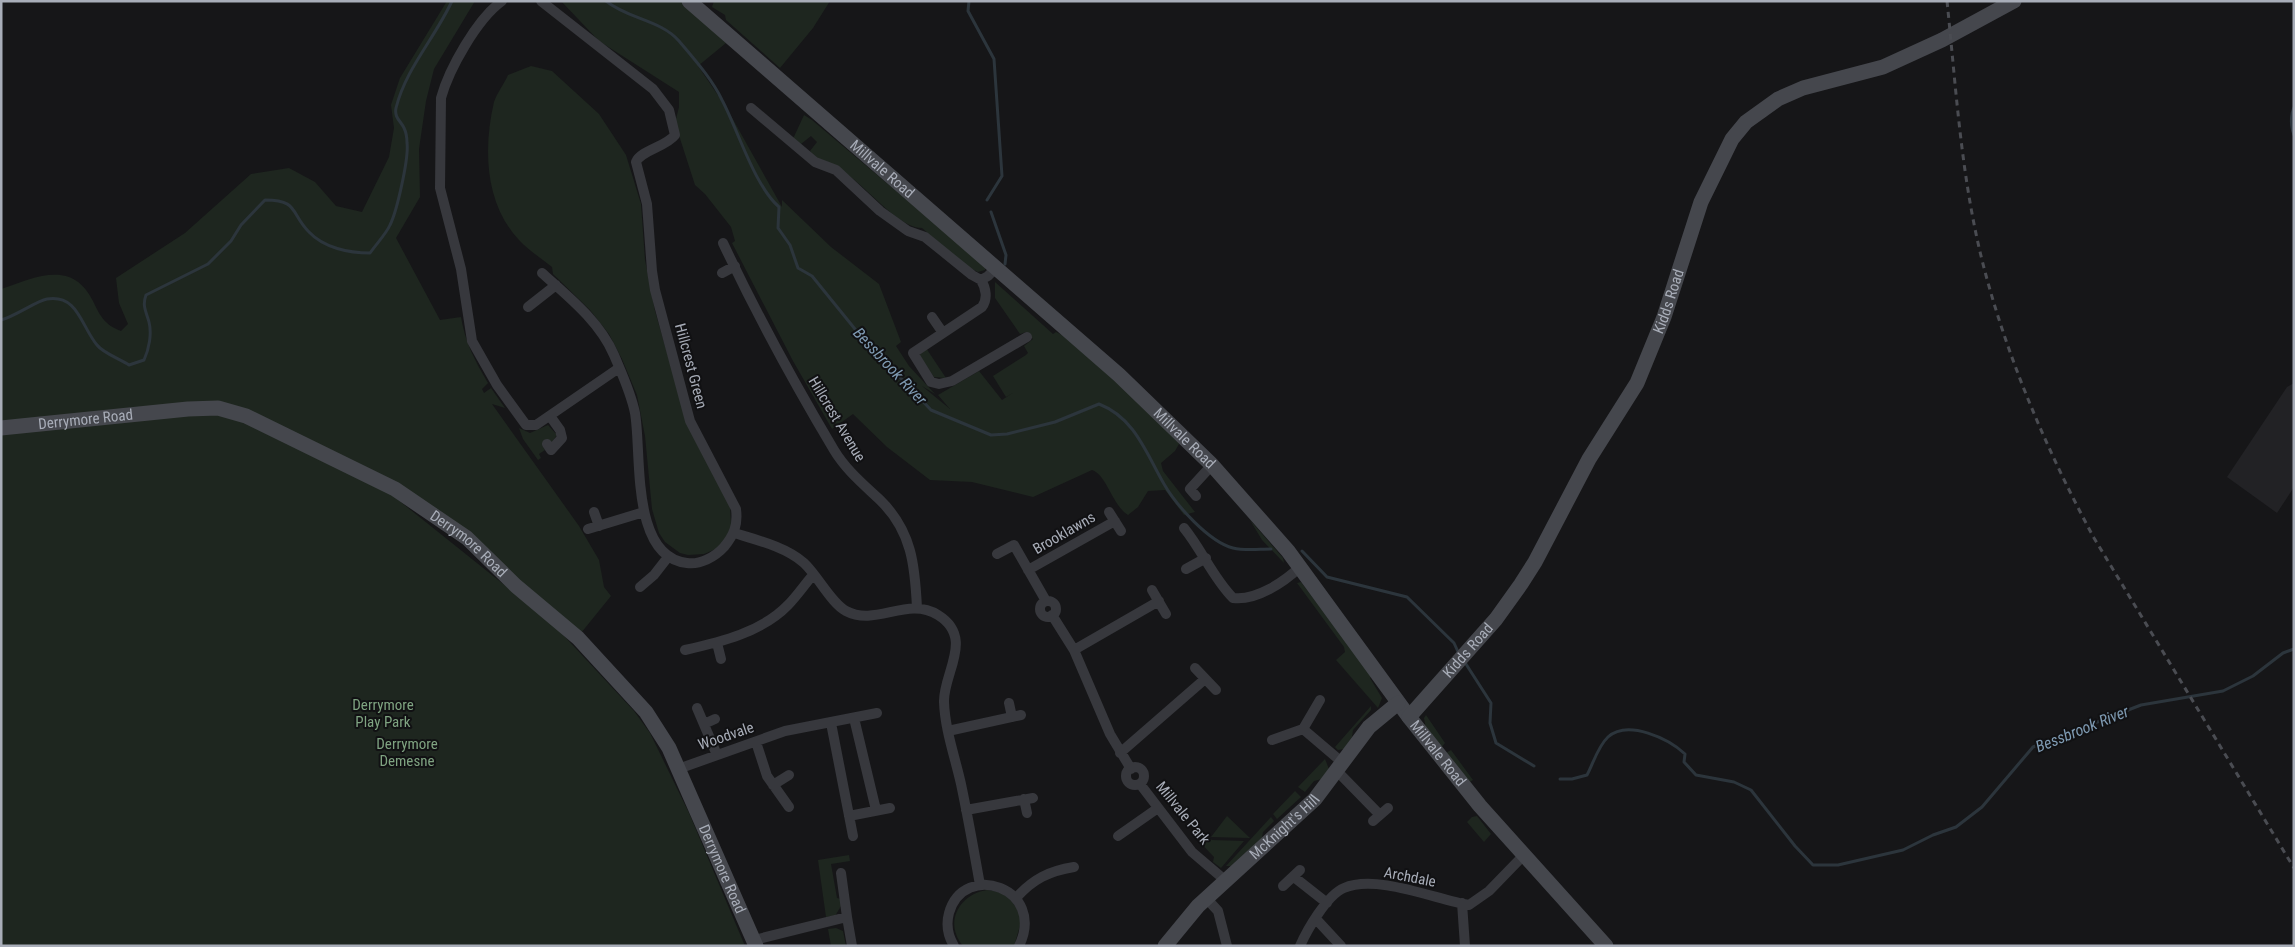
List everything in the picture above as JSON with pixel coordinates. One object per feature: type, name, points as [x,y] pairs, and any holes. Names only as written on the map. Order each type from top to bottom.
[{"type":"main road","name":"Millvale Road","points":[[689,1],[1126,381],[1212,465],[1300,567],[1409,717],[1524,856],[1606,946]]},
{"type":"main road","name":"Kidds Road","points":[[1409,717],[1496,619],[1535,562],[1589,459],[1637,383],[1664,317],[1701,202],[1732,139],[1746,122],[1778,99],[1803,88],[1884,67],[1942,40],[2014,1]]},
{"type":"main road","name":"Derrymore Road","points":[[1,428],[188,409],[218,408],[246,416],[395,490],[467,538],[516,586],[579,639],[646,712],[669,748],[755,943]]},
{"type":"main road","name":"McKnight's Hill","points":[[1165,946],[1175,932],[1207,899],[1315,799],[1369,727],[1398,703]]},
{"type":"street","points":[[502,1],[480,21],[445,84],[441,98],[440,188],[461,269],[472,341],[526,425],[536,425],[619,368]]},
{"type":"street","name":"Hillcrest Green","points":[[541,1],[653,89],[669,110],[675,135],[670,142],[642,155],[636,162],[647,204],[652,271],[690,421],[736,509],[737,520],[734,533]]},
{"type":"street","points":[[751,108],[815,162],[836,170],[880,211],[908,231],[925,237],[972,275],[981,280],[985,287],[984,304],[913,353],[914,359],[931,382],[939,384],[952,381],[1027,337]]},
{"type":"street","name":"Hillcrest Avenue","points":[[724,243],[734,266],[836,452],[860,482],[892,513],[900,526],[913,559],[917,608]]},
{"type":"street","points":[[722,273],[734,266]]},
{"type":"street","points":[[981,280],[996,268]]},
{"type":"street","points":[[542,273],[594,324],[614,354],[634,410],[644,512],[649,530],[658,547],[668,557],[683,562],[700,562],[720,552],[734,533],[766,544],[804,563],[841,608],[853,615],[874,615],[907,607],[939,615],[947,623],[955,639],[956,658],[946,683],[944,700],[948,731],[980,884]]},
{"type":"street","points":[[528,307],[556,285]]},
{"type":"street","points":[[932,317],[943,333]]},
{"type":"street","points":[[546,444],[551,450],[562,438],[560,430],[550,416]]},
{"type":"street","points":[[1196,496],[1190,488],[1212,465]]},
{"type":"street","points":[[594,512],[599,526]]},
{"type":"street","points":[[588,529],[644,512]]},
{"type":"street","points":[[1109,512],[1120,531]]},
{"type":"street","name":"Brooklawns","points":[[1028,570],[1115,521]]},
{"type":"street","points":[[1184,528],[1206,558],[1226,591],[1234,598],[1240,599],[1259,594],[1300,567]]},
{"type":"street","name":"Brooklawns","points":[[997,554],[1014,545],[1046,601],[1055,604],[1056,609],[1052,615],[1074,650]]},
{"type":"street","points":[[640,588],[654,575],[668,557]]},
{"type":"street","points":[[1186,568],[1206,558]]},
{"type":"street","points":[[686,650],[717,643],[757,627],[777,615],[789,604],[813,575]]},
{"type":"street","points":[[1152,590],[1166,614]]},
{"type":"street","points":[[1159,601],[1074,650],[1120,753],[1205,679]]},
{"type":"street","points":[[717,643],[721,659]]},
{"type":"street","points":[[1195,668],[1216,690]]},
{"type":"street","points":[[1272,740],[1302,729],[1320,700]]},
{"type":"street","points":[[948,731],[1016,716],[1009,703]]},
{"type":"street","points":[[697,708],[717,755]]},
{"type":"street","name":"Woodvale","points":[[678,769],[784,731],[877,713]]},
{"type":"street","points":[[854,718],[876,810]]},
{"type":"street","points":[[704,724],[715,719]]},
{"type":"street","points":[[831,723],[853,836]]},
{"type":"street","points":[[1302,729],[1340,767],[1380,815]]},
{"type":"street","points":[[756,742],[767,776],[789,807]]},
{"type":"street","name":"Millvale Park","points":[[1120,753],[1131,769],[1137,768],[1142,771],[1144,779],[1140,784],[1192,852],[1226,881]]},
{"type":"street","points":[[773,785],[789,775]]},
{"type":"street","points":[[966,810],[1028,798],[1027,813]]},
{"type":"street","points":[[849,816],[890,808]]},
{"type":"street","points":[[1118,836],[1158,808]]},
{"type":"street","points":[[1454,944],[1465,944],[1462,904],[1469,905],[1477,901],[1524,856]]},
{"type":"street","points":[[1016,898],[1029,884],[1044,875],[1074,867]]},
{"type":"street","points":[[841,873],[852,946]]},
{"type":"street","points":[[1283,886],[1297,873],[1327,903]]},
{"type":"street","points":[[954,946],[948,932],[947,919],[951,907],[958,896],[968,888],[980,884],[994,885],[1006,889],[1016,898],[1023,909],[1026,922],[1024,935],[1019,946]]},
{"type":"street","name":"Archdale","points":[[1300,946],[1327,903],[1345,887],[1361,884],[1402,889],[1462,904]]},
{"type":"street","points":[[1207,899],[1218,911],[1227,946]]},
{"type":"street","points":[[755,943],[847,917]]},
{"type":"street","points":[[1316,919],[1341,946]]},
{"type":"shaded area","points":[[2294,104],[2294,139],[2290,122]]},
{"type":"shaded area","points":[[2294,383],[2294,487],[2277,513],[2227,477],[2287,387]]},
{"type":"green space","name":"Derrymore Demesne","points":[[447,1],[475,1],[434,69],[426,101],[419,149],[420,197],[396,238],[440,320],[461,317],[471,351],[488,383],[482,389],[484,393],[491,388],[505,408],[492,404],[579,526],[599,560],[604,587],[611,596],[581,633],[500,568],[387,491],[553,624],[634,711],[650,733],[689,813],[745,946],[1,946],[1,289],[40,276],[64,276],[75,280],[84,288],[104,319],[111,326],[121,331],[128,324],[119,303],[116,278],[185,233],[251,174],[289,168],[315,182],[336,206],[362,212],[389,157],[394,128],[391,105],[400,78]]},
{"type":"green space","points":[[561,1],[681,1],[726,43],[698,66],[726,107],[782,207],[782,200],[831,247],[879,284],[901,342],[896,346],[909,366],[935,394],[922,386],[950,409],[938,395],[979,371],[1002,400],[1014,392],[1006,397],[993,376],[1026,355],[1028,353],[1024,346],[1033,339],[1026,332],[1020,334],[995,298],[995,282],[1053,334],[1056,332],[1062,335],[1124,388],[1177,439],[1179,444],[1175,451],[1161,463],[1163,471],[1195,512],[1184,515],[1165,490],[1148,491],[1138,507],[1128,515],[1122,510],[1102,478],[1092,470],[1033,497],[972,482],[930,480],[887,447],[853,414],[832,429],[793,361],[732,243],[735,241],[731,227],[705,194],[695,185],[675,123],[679,107],[679,92],[599,41]]},
{"type":"green space","points":[[714,1],[830,1],[813,28],[780,68],[726,20],[725,15],[712,7]]},
{"type":"green space","points":[[531,66],[552,71],[599,114],[626,155],[641,204],[645,260],[655,311],[688,425],[730,505],[731,525],[728,536],[718,548],[704,554],[688,555],[680,553],[665,542],[659,533],[652,509],[645,436],[637,395],[609,334],[590,310],[553,274],[552,267],[530,251],[519,240],[499,210],[493,193],[488,157],[488,138],[494,102],[508,75]]},
{"type":"green space","points":[[804,115],[985,266],[985,270],[978,272],[966,266],[922,228],[910,225],[897,218],[844,172],[830,163],[815,158],[810,151],[817,142],[811,136],[801,144],[792,141]]},
{"type":"green space","points":[[926,348],[946,378],[934,377],[919,355]]},
{"type":"green space","points":[[548,425],[557,435],[552,442],[549,441],[542,445],[545,450],[539,454],[541,458],[538,460],[523,439],[519,428],[530,433]]},
{"type":"green space","points":[[1250,520],[1283,558],[1284,563],[1262,540]]},
{"type":"green space","points":[[1301,582],[1372,676],[1370,678],[1382,698],[1378,708],[1336,660],[1345,652],[1344,647],[1297,583]]},
{"type":"green space","points":[[1371,706],[1371,710],[1353,730],[1352,737],[1344,749],[1338,750],[1335,747]]},
{"type":"green space","points":[[1426,715],[1445,743],[1441,748],[1426,729],[1424,718]]},
{"type":"green space","points":[[1451,750],[1473,780],[1468,783],[1446,753]]},
{"type":"green space","points":[[1325,759],[1329,769],[1322,779],[1314,781],[1305,792],[1298,787]]},
{"type":"green space","points":[[1295,791],[1301,797],[1277,819],[1273,814]]},
{"type":"green space","points":[[1227,816],[1250,838],[1211,837]]},
{"type":"green space","points":[[1477,816],[1491,834],[1484,842],[1467,822],[1472,817]]},
{"type":"green space","points":[[1271,817],[1274,821],[1263,832],[1262,838],[1231,866],[1226,866]]},
{"type":"green space","points":[[1197,830],[1212,840],[1244,841],[1221,868],[1213,862],[1214,857],[1192,834]]},
{"type":"green space","points":[[849,855],[850,861],[831,864],[837,898],[841,899],[841,906],[835,916],[826,917],[818,860]]},
{"type":"green space","points":[[987,890],[1000,893],[1009,898],[1022,919],[1014,946],[963,946],[957,937],[955,919],[962,903],[969,897]]},
{"type":"green space","points":[[836,928],[843,931],[846,946],[831,946],[828,929]]},
{"type":"waterway","name":"Bessbrook River","points":[[1,320],[42,300],[57,299],[66,301],[78,313],[97,345],[103,351],[129,365],[144,360],[150,336],[150,327],[144,305],[146,295],[208,264],[231,241],[241,225],[265,200],[284,202],[289,205],[309,232],[329,246],[345,251],[370,253],[390,225],[402,184],[407,138],[405,130],[397,117],[396,108],[414,66],[452,1]]},
{"type":"waterway","name":"Bessbrook River","points":[[606,1],[624,12],[663,28],[672,34],[697,62],[718,92],[754,171],[770,197],[779,207],[778,228],[790,245],[798,268],[812,276],[859,334],[931,410],[991,435],[1007,434],[1055,422],[1099,404],[1111,410],[1131,427],[1169,493],[1204,531],[1233,548],[1247,550],[1271,549]]},
{"type":"waterway","points":[[969,1],[968,11],[994,59],[1002,176],[987,200]]},
{"type":"waterway","points":[[991,212],[1006,255],[1005,264]]},
{"type":"waterway","name":"Bessbrook River","points":[[1302,551],[1327,577],[1407,597],[1454,643],[1459,654]]},
{"type":"waterway","name":"Bessbrook River","points":[[1560,779],[1572,779],[1587,775],[1601,745],[1616,732],[1626,730],[1648,733],[1669,742],[1685,754],[1684,762],[1696,775],[1734,782],[1751,790],[1795,846],[1813,865],[1838,865],[1903,850],[1933,835],[1956,827],[1982,807],[2033,747],[2141,705],[2223,691],[2253,676],[2283,653],[2294,649]]},
{"type":"waterway","name":"Bessbrook River","points":[[1464,661],[1491,703],[1490,723],[1496,743],[1534,766]]},
{"type":"railway","points":[[1947,1],[1964,164],[1975,228],[1982,260],[2003,332],[2029,402],[2060,471],[2094,538],[2294,868]]},
{"type":"park label","name":"Derrymore Play Park","points":[[383,714]]}]
